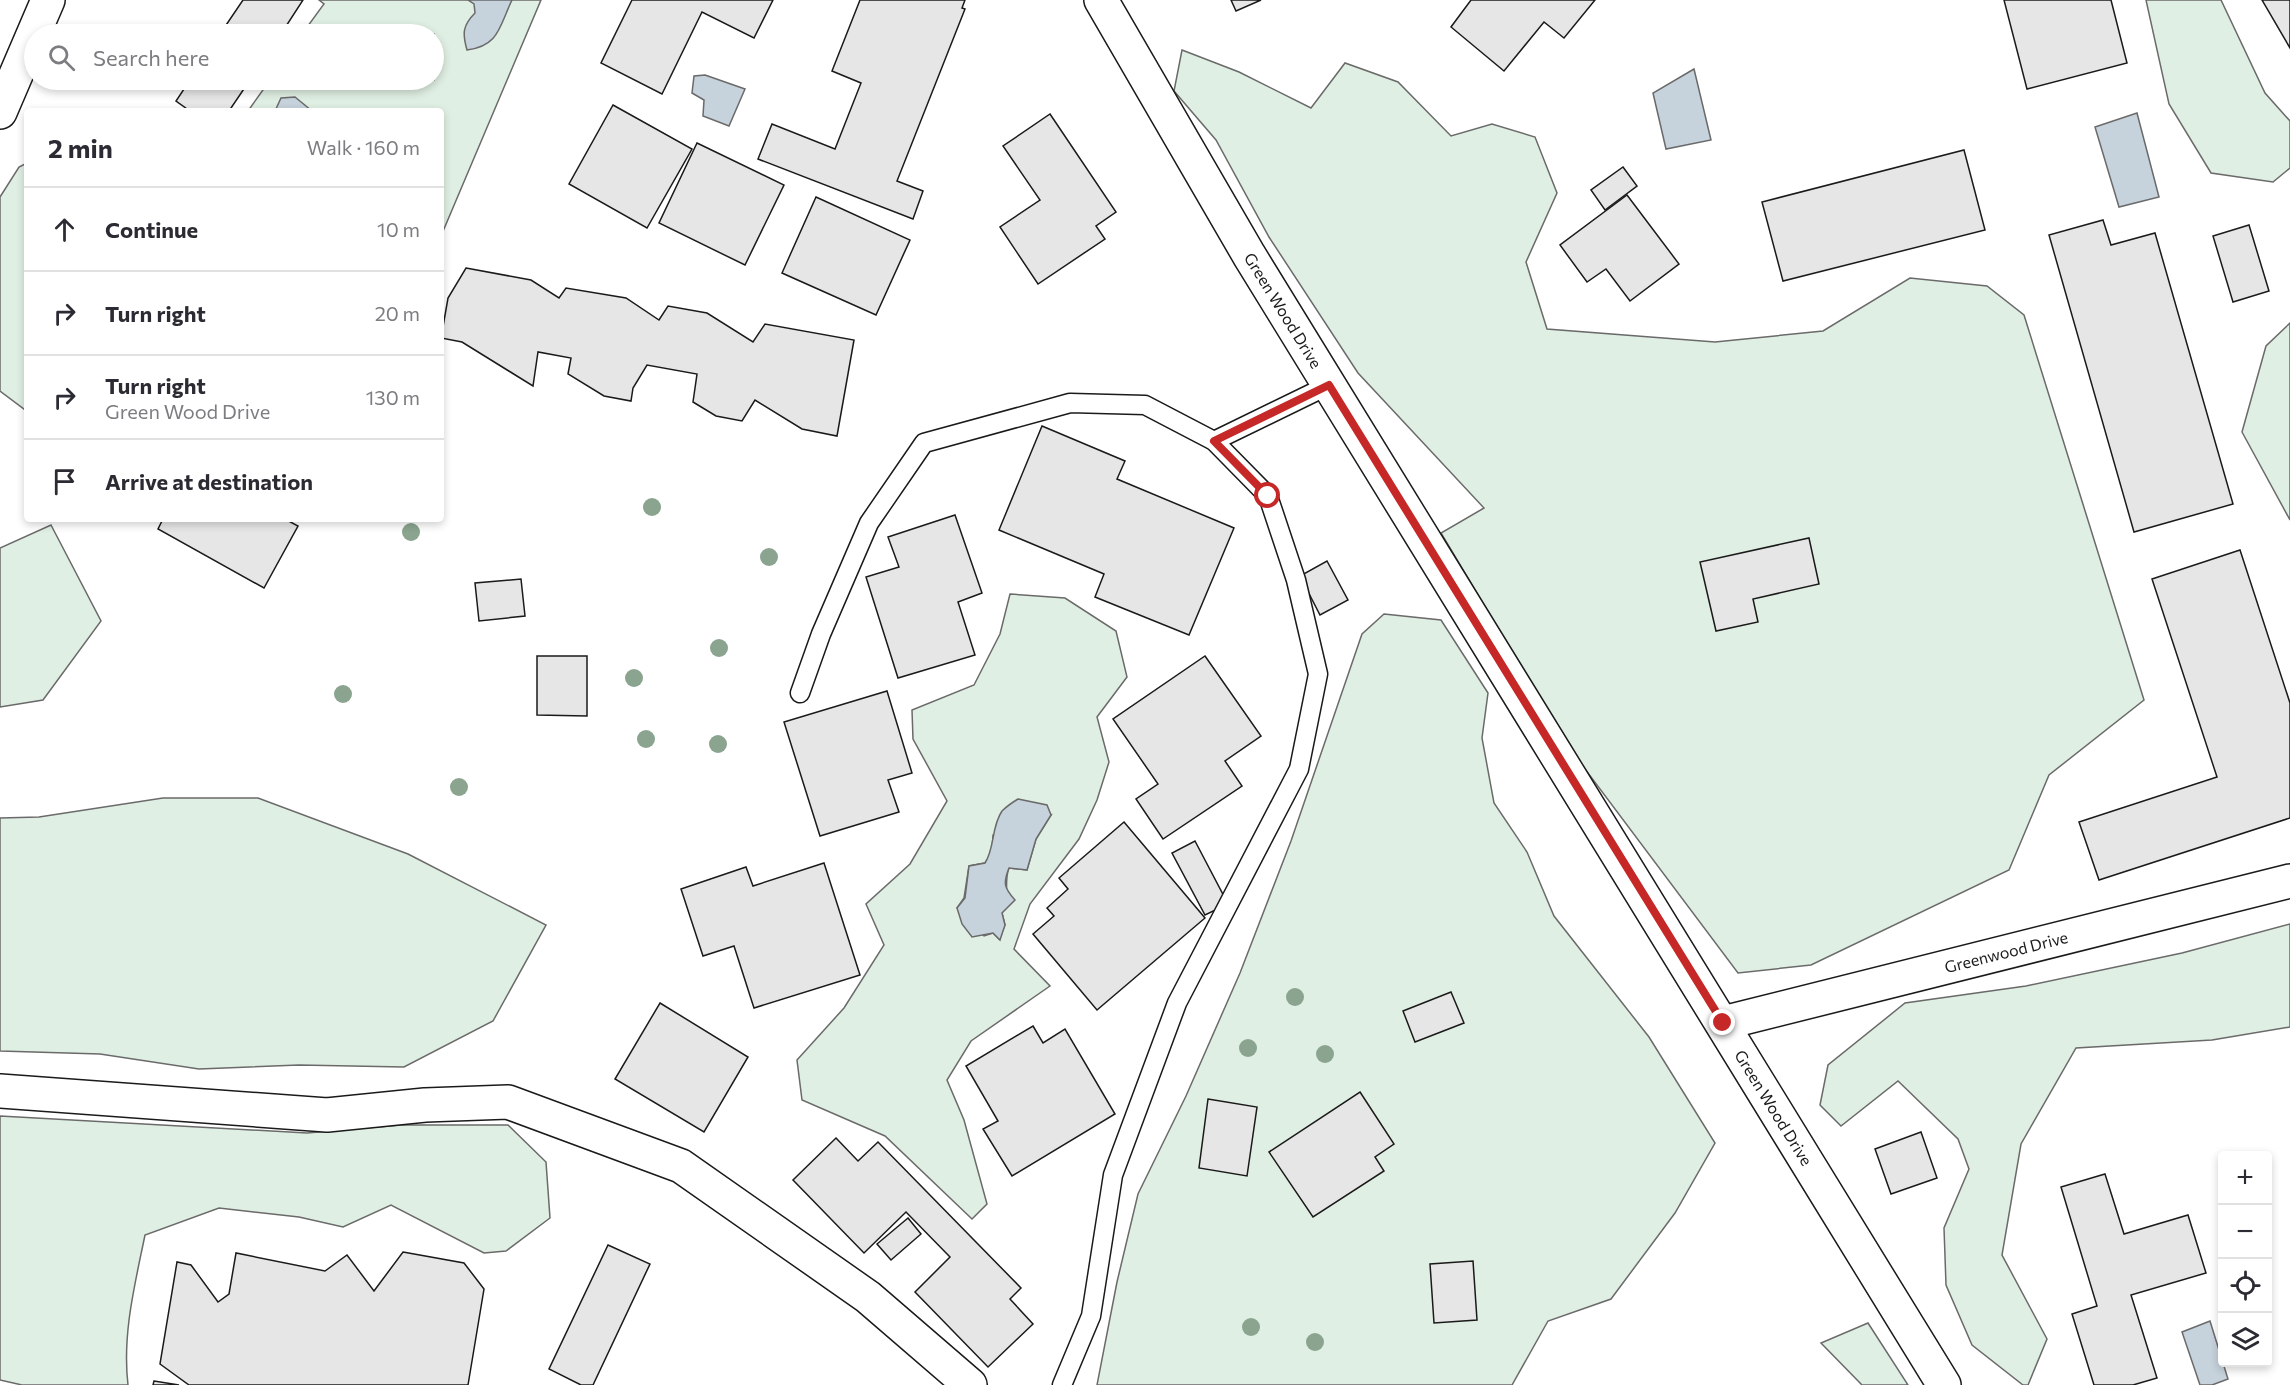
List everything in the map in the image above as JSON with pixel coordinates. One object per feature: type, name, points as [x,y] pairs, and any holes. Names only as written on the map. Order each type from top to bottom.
[{"type":"street","points":[[38,24],[48,0]]},
{"type":"street","name":"Green Wood Drive","points":[[1101,0],[1249,255],[1944,1385]]},
{"type":"street","points":[[0,112],[24,56]]},
{"type":"street","name":"Greenwood Drive","points":[[1723,1023],[2290,881]]},
{"type":"street","points":[[0,1091],[327,1115],[425,1105],[508,1102],[681,1166],[868,1297],[970,1385]]},
{"type":"lane","points":[[1214,441],[1329,385]]},
{"type":"lane","points":[[800,693],[821,634],[869,523],[924,443],[1070,404],[1145,405],[1214,441],[1268,496],[1296,580],[1318,674],[1299,769],[1177,1003],[1113,1175],[1091,1316],[1062,1385]]},
{"type":"green space","points":[[319,0],[541,0],[444,229],[444,108],[250,108],[263,90],[444,90],[444,24],[309,24],[324,4]]},
{"type":"green space","points":[[2146,0],[2221,0],[2265,93],[2290,121],[2290,168],[2273,182],[2211,173],[2169,104]]},
{"type":"green space","points":[[1182,50],[1239,72],[1311,108],[1345,63],[1398,82],[1451,136],[1492,124],[1535,137],[1557,193],[1526,262],[1547,329],[1715,342],[1823,331],[1910,278],[1987,286],[2024,315],[2144,700],[2049,775],[2009,870],[1811,965],[1738,973],[1570,749],[1441,533],[1484,508],[1358,373],[1269,237],[1216,140],[1174,91]]},
{"type":"green space","points":[[24,164],[24,409],[0,391],[0,197],[19,167]]},
{"type":"green space","points":[[2290,323],[2290,520],[2242,432],[2266,346]]},
{"type":"green space","points":[[51,525],[101,621],[43,700],[0,707],[0,548]]},
{"type":"green space","points":[[1010,594],[1065,598],[1116,631],[1127,677],[1097,717],[1109,762],[1097,800],[1079,839],[1030,904],[1014,949],[1050,986],[971,1041],[947,1080],[964,1120],[987,1204],[972,1219],[885,1136],[802,1100],[797,1060],[844,1008],[884,945],[866,904],[910,864],[947,801],[913,739],[912,710],[974,685],[1000,634]],"holes":[[[1051,815],[1036,839],[1027,870],[1009,868],[1006,903],[1002,913],[1005,925],[999,939],[993,933],[984,936],[957,908],[964,898],[969,866],[985,863],[992,853],[993,835]]]},
{"type":"green space","points":[[1384,614],[1441,620],[1488,693],[1482,738],[1494,803],[1527,852],[1554,916],[1649,1037],[1715,1143],[1675,1213],[1611,1299],[1548,1321],[1512,1385],[1097,1385],[1117,1282],[1138,1194],[1186,1096],[1240,973],[1291,841],[1362,634]]},
{"type":"green space","points":[[163,798],[258,798],[408,854],[546,925],[493,1021],[404,1067],[299,1065],[199,1069],[100,1054],[0,1051],[0,818],[39,817]]},
{"type":"green space","points":[[2290,924],[2290,1027],[2212,1040],[2076,1048],[2021,1144],[2002,1255],[2047,1339],[2028,1385],[2023,1385],[1972,1345],[1946,1285],[1944,1228],[1969,1169],[1958,1139],[1898,1081],[1841,1126],[1820,1105],[1828,1065],[1905,1003],[2026,986],[2182,953]]},
{"type":"green space","points":[[0,1116],[307,1133],[401,1125],[508,1125],[546,1162],[550,1218],[506,1251],[484,1253],[391,1205],[343,1227],[299,1217],[219,1208],[145,1235],[128,1328],[128,1385],[22,1385],[0,1380]]},
{"type":"green space","points":[[1868,1323],[1908,1385],[1862,1385],[1821,1343]]},
{"type":"shaded area","points":[[468,0],[512,0],[492,40],[478,48],[467,50],[464,39],[465,30],[468,21],[475,13],[474,4]]},
{"type":"shaded area","points":[[1694,69],[1711,140],[1666,149],[1653,93]]},
{"type":"shaded area","points":[[705,75],[745,89],[729,126],[703,116],[704,100],[692,93],[694,76]]},
{"type":"shaded area","points":[[295,97],[308,108],[276,108],[281,98]]},
{"type":"shaded area","points":[[2137,113],[2159,197],[2119,207],[2095,127]]},
{"type":"shaded area","points":[[1018,799],[1047,805],[1051,815],[1036,839],[1027,870],[1009,868],[1006,885],[1015,900],[1002,913],[1005,925],[1000,940],[993,933],[972,937],[962,924],[957,908],[965,898],[969,866],[985,863],[1002,811]]},
{"type":"shaded area","points":[[2210,1321],[2218,1347],[2218,1367],[2224,1367],[2228,1379],[2212,1385],[2200,1385],[2182,1332]]},
{"type":"building","points":[[243,0],[303,0],[287,24],[227,24]]},
{"type":"building","points":[[632,0],[773,0],[754,38],[702,12],[662,94],[601,63]]},
{"type":"building","points":[[860,0],[965,0],[962,8],[965,9],[897,181],[923,191],[913,219],[758,159],[772,124],[835,149],[861,83],[832,71]]},
{"type":"building","points":[[1231,0],[1261,0],[1236,11]]},
{"type":"building","points":[[1471,0],[1595,0],[1564,38],[1544,22],[1504,71],[1451,27]]},
{"type":"building","points":[[2004,0],[2111,0],[2127,63],[2027,89]]},
{"type":"building","points":[[2262,0],[2290,0],[2290,48]]},
{"type":"building","points":[[183,90],[243,90],[231,108],[186,108],[176,101]]},
{"type":"building","points":[[613,105],[692,149],[647,228],[569,184]]},
{"type":"building","points":[[1050,114],[1116,212],[1096,226],[1105,239],[1038,284],[1000,227],[1040,200],[1003,146]]},
{"type":"building","points":[[697,143],[784,185],[745,265],[659,223]]},
{"type":"building","points":[[1964,150],[1985,230],[1783,281],[1762,202]]},
{"type":"building","points":[[1623,167],[1637,186],[1605,210],[1591,190]]},
{"type":"building","points":[[1627,195],[1679,264],[1630,301],[1606,269],[1587,282],[1560,245]]},
{"type":"building","points":[[816,197],[910,240],[876,315],[782,273]]},
{"type":"building","points":[[2103,220],[2111,245],[2155,233],[2233,504],[2134,532],[2049,235]]},
{"type":"building","points":[[2249,225],[2269,291],[2233,302],[2213,236]]},
{"type":"building","points":[[466,268],[531,280],[559,298],[566,288],[626,298],[659,320],[668,306],[707,313],[753,342],[765,324],[854,340],[837,436],[802,429],[755,400],[742,421],[716,416],[693,402],[697,374],[647,365],[633,388],[631,401],[604,396],[568,374],[571,358],[538,352],[533,386],[462,342],[444,339],[448,298]]},
{"type":"building","points":[[1042,426],[1125,461],[1117,479],[1234,528],[1189,635],[1095,597],[1104,574],[999,530]]},
{"type":"building","points":[[955,515],[982,593],[958,602],[975,655],[898,678],[866,577],[899,567],[888,537]]},
{"type":"building","points":[[162,522],[291,522],[298,526],[264,588],[158,529]]},
{"type":"building","points":[[1809,538],[1819,584],[1753,599],[1758,622],[1716,631],[1700,562]]},
{"type":"building","points":[[2240,550],[2290,703],[2290,818],[2099,880],[2079,822],[2217,777],[2152,579]]},
{"type":"building","points":[[1327,561],[1348,600],[1320,615],[1300,576]]},
{"type":"building","points":[[521,579],[525,616],[479,621],[475,583]]},
{"type":"building","points":[[537,656],[587,656],[587,716],[537,715]]},
{"type":"building","points":[[1205,656],[1261,736],[1225,761],[1242,786],[1163,839],[1136,799],[1158,784],[1113,719]]},
{"type":"building","points":[[887,691],[912,773],[888,780],[899,812],[820,836],[784,722]]},
{"type":"building","points":[[1124,822],[1205,918],[1097,1010],[1033,934],[1054,916],[1047,908],[1068,889],[1059,878]]},
{"type":"building","points":[[1195,841],[1228,904],[1205,915],[1172,853]]},
{"type":"building","points":[[824,863],[860,975],[754,1008],[734,946],[703,956],[681,889],[746,867],[753,886]]},
{"type":"building","points":[[1451,992],[1464,1023],[1415,1042],[1403,1011]]},
{"type":"building","points":[[660,1003],[748,1057],[704,1132],[615,1079]]},
{"type":"building","points":[[1033,1026],[1043,1043],[1065,1029],[1115,1114],[1012,1176],[983,1129],[998,1121],[966,1066]]},
{"type":"building","points":[[1360,1092],[1394,1144],[1375,1157],[1384,1171],[1313,1217],[1269,1152]]},
{"type":"building","points":[[1208,1099],[1257,1107],[1247,1176],[1199,1168]]},
{"type":"building","points":[[1921,1132],[1937,1178],[1891,1194],[1875,1149]]},
{"type":"building","points":[[836,1138],[858,1161],[878,1142],[1021,1288],[1010,1299],[1033,1324],[988,1367],[915,1292],[950,1257],[906,1212],[864,1253],[793,1180]]},
{"type":"building","points":[[2105,1174],[2124,1234],[2188,1215],[2206,1273],[2131,1295],[2157,1378],[2133,1385],[2094,1385],[2072,1314],[2097,1306],[2061,1187]]},
{"type":"building","points":[[908,1218],[921,1234],[891,1260],[877,1244]]},
{"type":"building","points":[[608,1245],[650,1264],[593,1385],[581,1385],[549,1369]]},
{"type":"building","points":[[403,1252],[464,1263],[484,1289],[468,1385],[189,1385],[160,1364],[177,1262],[191,1265],[218,1302],[229,1294],[236,1253],[325,1271],[347,1255],[374,1291]]},
{"type":"building","points":[[1473,1261],[1477,1320],[1434,1323],[1430,1264]]},
{"type":"building","points":[[154,1381],[179,1385],[153,1385]]},
{"type":"route","points":[[1268,496],[1214,441],[1329,385],[1723,1023]]}]
